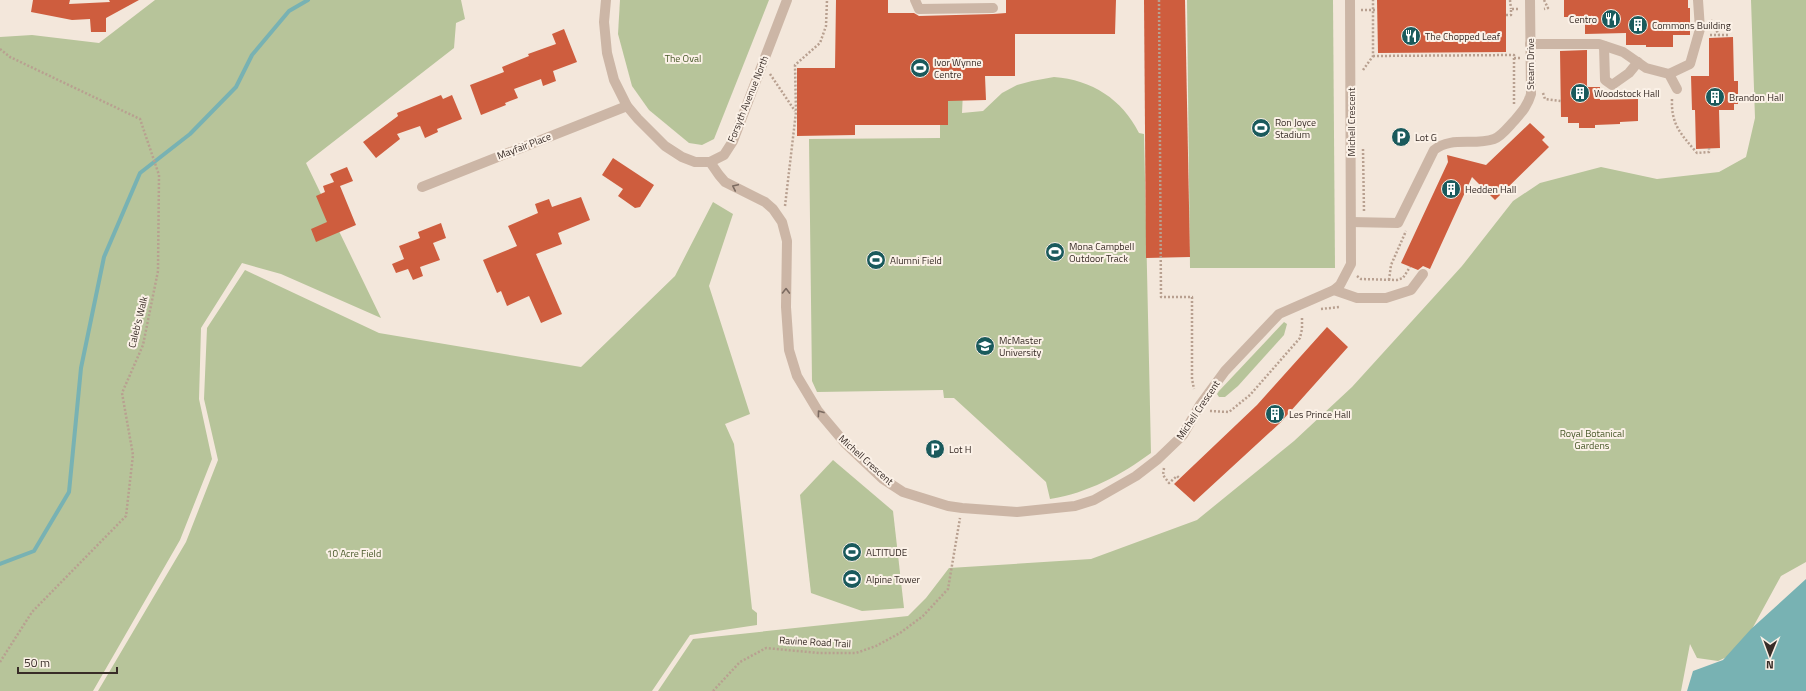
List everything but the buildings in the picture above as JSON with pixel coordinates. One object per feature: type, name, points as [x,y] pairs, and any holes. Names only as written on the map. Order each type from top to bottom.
[{"type":"street","points":[[606,0],[604,22],[607,53],[614,80],[627,106],[665,146],[682,157],[695,162],[710,162]]},
{"type":"street","name":"Forsyth Avenue North","points":[[710,162],[724,155],[733,141],[786,0]]},
{"type":"street","points":[[915,0],[919,9],[993,8]]},
{"type":"street","name":"Michell Crescent","points":[[710,162],[718,176],[725,182],[765,202],[773,209],[782,222],[787,241],[787,337],[797,376],[805,391],[832,429],[883,479],[904,492],[942,504],[962,508],[1009,512],[1058,509],[1075,506],[1094,500],[1112,491],[1158,459],[1183,435],[1200,405],[1215,384],[1279,314],[1334,290],[1343,281],[1351,264],[1350,0]]},
{"type":"street","name":"Stearn Drive","points":[[1363,223],[1398,223],[1434,150],[1447,142],[1495,138],[1514,120],[1528,103],[1531,94],[1530,0]]},
{"type":"street","points":[[1530,44],[1599,44],[1622,52],[1646,68],[1669,74],[1690,64],[1700,29],[1698,0]]},
{"type":"street","points":[[1604,46],[1605,80],[1612,85],[1629,73],[1638,62]]},
{"type":"street","points":[[1669,74],[1677,89]]},
{"type":"street","name":"Mayfair Place","points":[[422,186],[627,106]]},
{"type":"street","points":[[1351,222],[1363,223]]},
{"type":"street","points":[[1334,290],[1357,298],[1386,298],[1411,290],[1423,274]]},
{"type":"path","points":[[782,222],[796,112],[795,65],[820,43],[826,26],[827,0]]},
{"type":"path","points":[[1159,0],[1162,297],[1192,297],[1192,379],[1194,389]]},
{"type":"path","points":[[1363,75],[1363,69],[1372,56],[1373,0]]},
{"type":"path","points":[[1506,15],[1511,15],[1510,0]]},
{"type":"path","points":[[1544,0],[1548,8],[1544,9]]},
{"type":"path","points":[[1511,9],[1519,9]]},
{"type":"path","points":[[1358,10],[1377,10]]},
{"type":"path","points":[[1699,35],[1730,35]]},
{"type":"path","name":"Caleb's Walk","points":[[0,49],[10,57],[140,119],[159,175],[158,270],[143,345],[122,393],[132,455],[126,516],[32,612],[0,662]]},
{"type":"path","points":[[1372,56],[1514,55],[1514,58],[1520,58]]},
{"type":"path","points":[[1514,58],[1514,120]]},
{"type":"path","points":[[763,63],[796,112]]},
{"type":"path","points":[[1677,89],[1672,99],[1674,124],[1694,147],[1697,153],[1705,154],[1709,152],[1709,148]]},
{"type":"path","points":[[1543,93],[1545,99],[1561,101]]},
{"type":"path","points":[[1363,148],[1363,223]]},
{"type":"path","points":[[1358,271],[1356,277],[1361,280],[1397,280],[1403,278],[1410,267]]},
{"type":"path","points":[[1318,309],[1340,307]]},
{"type":"path","points":[[1206,412],[1229,412],[1250,395],[1296,343],[1301,333],[1301,319],[1305,312]]},
{"type":"path","points":[[1168,465],[1163,470],[1164,478],[1169,483],[1177,476],[1180,478]]},
{"type":"path","name":"Ravine Road Trail","points":[[712,691],[740,662],[766,648],[819,653],[856,653],[876,646],[900,633],[923,616],[948,589],[962,508]]},
{"type":"green space","points":[[155,0],[461,0],[465,19],[456,23],[454,48],[306,163],[381,318],[281,274],[242,263],[201,328],[199,399],[212,459],[180,540],[93,691],[0,691],[0,37],[32,35],[99,43]]},
{"type":"green space","name":"The Oval","points":[[620,0],[769,0],[714,139],[702,145],[689,143],[649,110],[632,86],[618,34]]},
{"type":"green space","name":"Ron Joyce Stadium","points":[[1187,0],[1333,0],[1335,268],[1190,268]]},
{"type":"green space","name":"Royal Botanical Gardens","points":[[1751,0],[1806,0],[1806,562],[1781,576],[1740,651],[1718,661],[1697,658],[1690,644],[1681,691],[658,691],[693,639],[908,616],[926,598],[949,568],[1091,559],[1197,520],[1294,441],[1352,387],[1462,266],[1513,201],[1540,183],[1601,167],[1657,179],[1719,172],[1746,157],[1755,118]]},
{"type":"green space","points":[[1054,77],[1081,82],[1104,93],[1124,110],[1139,133],[1144,134],[1151,453],[1116,476],[1091,488],[1050,499],[1046,482],[954,398],[944,398],[943,390],[817,392],[812,381],[809,139],[940,138],[940,125],[948,124],[948,91],[963,91],[962,113],[983,111],[1002,93],[1017,85]]},
{"type":"green space","name":"10 Acre Field","points":[[713,202],[733,214],[709,286],[750,414],[725,424],[734,444],[752,609],[757,613],[757,625],[690,635],[652,691],[98,691],[186,542],[218,460],[204,399],[207,328],[245,270],[379,333],[581,367],[675,276]]},
{"type":"green space","points":[[1284,322],[1287,324],[1284,335],[1238,386],[1225,397],[1219,397],[1217,394],[1219,391]]},
{"type":"green space","name":"ALTITUDE","points":[[833,460],[893,511],[904,608],[862,611],[811,593],[800,495]]},
{"type":"water","points":[[1806,579],[1806,691],[1687,691],[1693,671],[1723,660],[1751,629]]},
{"type":"waterway","points":[[0,564],[34,551],[69,492],[81,368],[104,257],[140,173],[190,134],[236,87],[252,55],[289,11],[308,0]]},
{"type":"place","name":"Centro","points":[[1611,19]]},
{"type":"place","name":"Commons Building","points":[[1638,25]]},
{"type":"place","name":"The Chopped Leaf","points":[[1411,36]]},
{"type":"place","name":"Ivor Wynne Centre","points":[[920,68]]},
{"type":"place","name":"Woodstock Hall","points":[[1580,93]]},
{"type":"place","name":"Brandon Hall","points":[[1715,97]]},
{"type":"place","name":"Ron Joyce Stadium","points":[[1261,128]]},
{"type":"place","name":"Lot G","points":[[1401,137]]},
{"type":"place","name":"Hedden Hall","points":[[1451,189]]},
{"type":"place","name":"Mona Campbell Outdoor Track","points":[[1055,252]]},
{"type":"place","name":"Alumni Field","points":[[876,260]]},
{"type":"place","name":"McMaster University","points":[[985,346]]},
{"type":"place","name":"Les Prince Hall","points":[[1275,414]]},
{"type":"place","name":"Lot H","points":[[935,449]]},
{"type":"place","name":"ALTITUDE","points":[[852,552]]},
{"type":"place","name":"Alpine Tower","points":[[852,579]]}]
